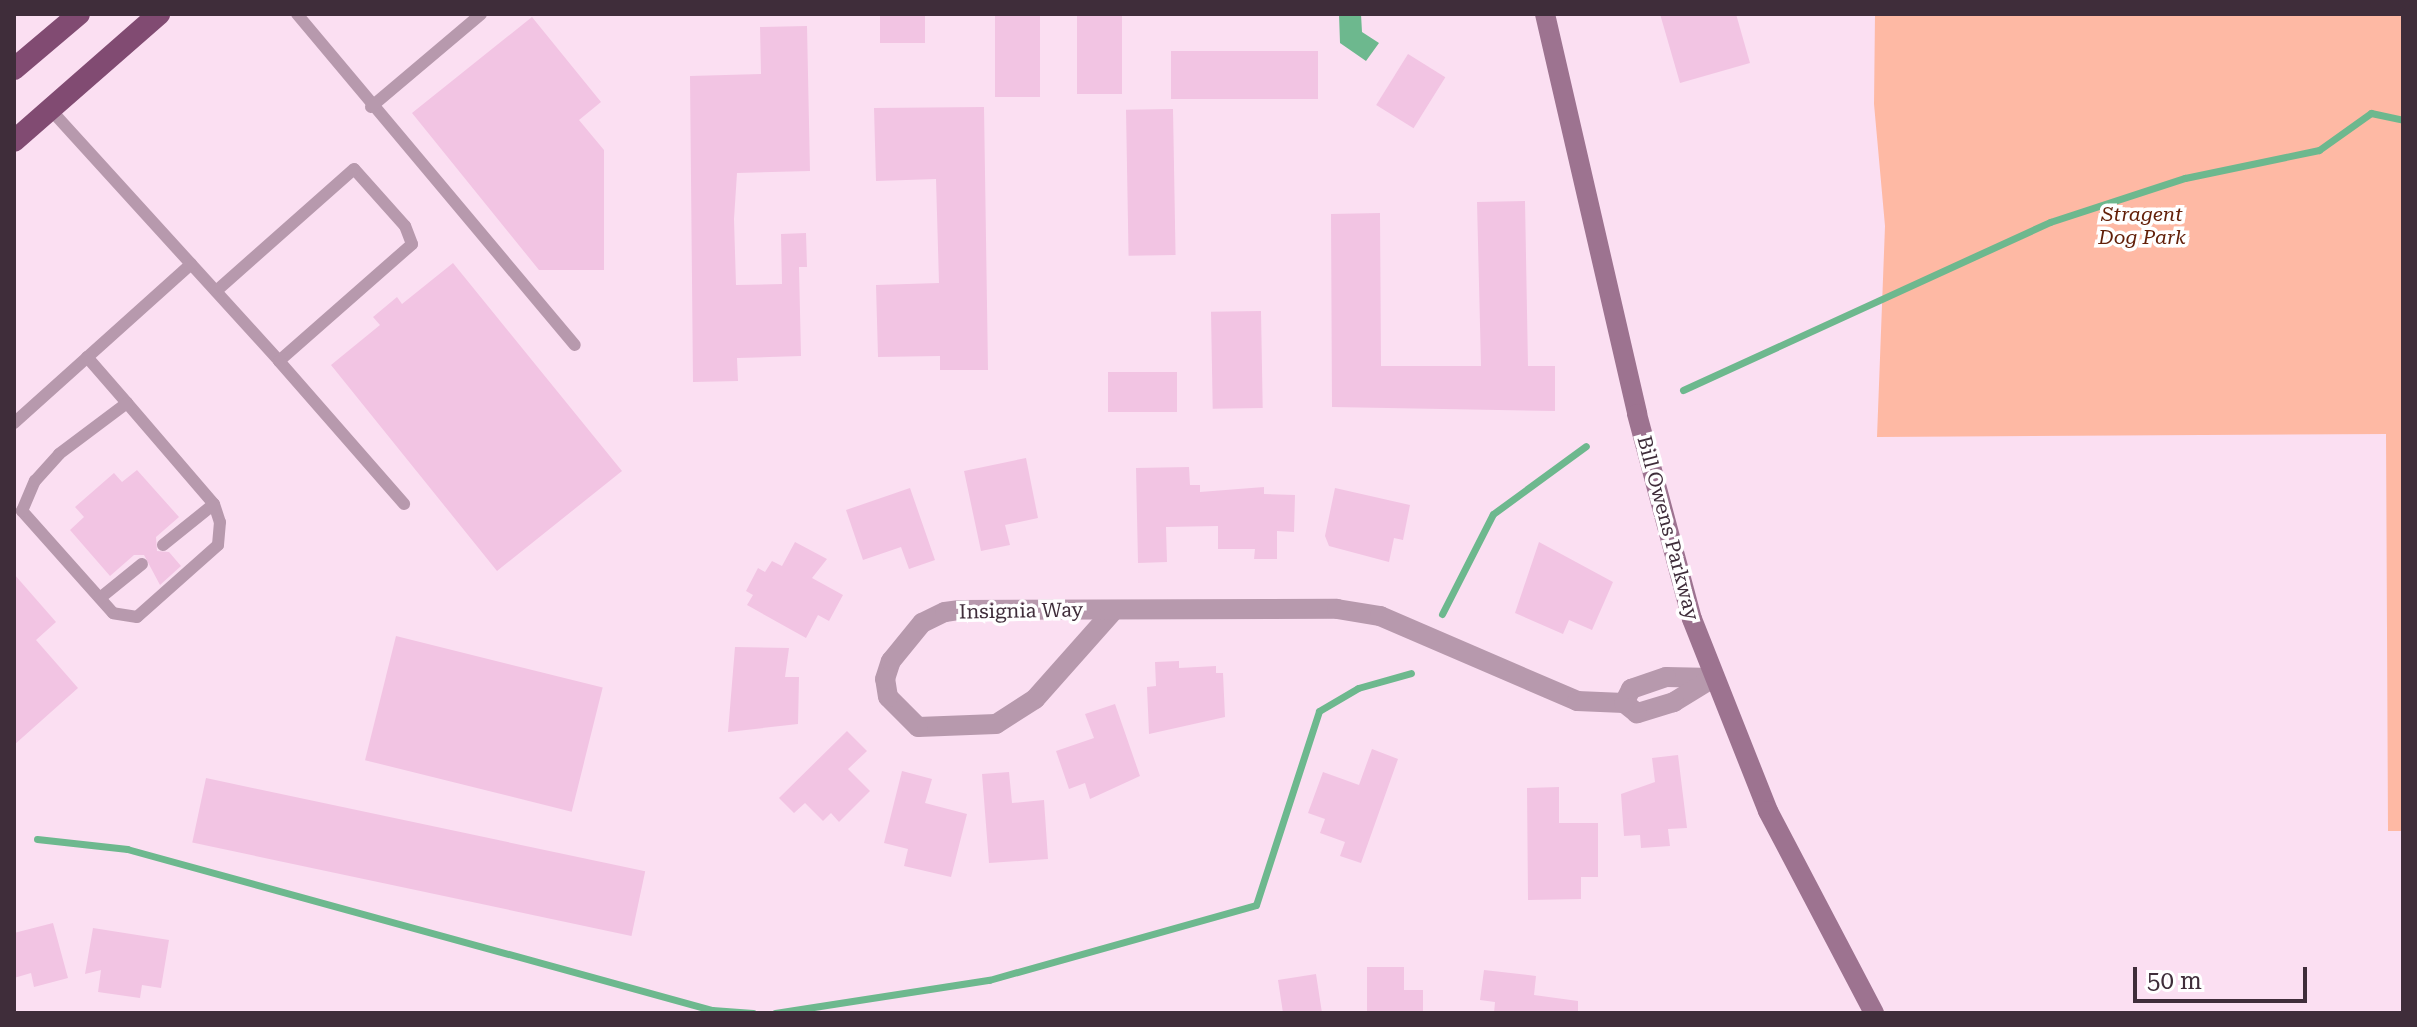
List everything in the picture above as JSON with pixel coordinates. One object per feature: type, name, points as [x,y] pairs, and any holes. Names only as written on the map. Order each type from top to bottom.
[{"type":"highway","points":[[14,69],[79,14]]},
{"type":"highway","points":[[14,141],[159,14]]},
{"type":"main road","name":"Bill Owens Parkway","points":[[1545,14],[1637,414],[1713,678],[1788,854],[1874,1013]]},
{"type":"street","name":"Insignia Way","points":[[1114,610],[1035,699],[996,724],[918,727],[888,697],[885,679],[891,661],[934,616],[1114,610],[1353,610],[1577,701],[1624,703],[1631,689],[1666,677],[1713,678]]},
{"type":"lane","points":[[297,14],[371,107],[575,345]]},
{"type":"lane","points":[[371,107],[481,14]]},
{"type":"lane","points":[[50,109],[404,504]]},
{"type":"lane","points":[[216,291],[354,169],[405,226],[412,244],[279,361]]},
{"type":"lane","points":[[14,423],[191,264]]},
{"type":"lane","points":[[87,357],[127,403],[214,504],[218,545],[137,617],[113,613],[22,511],[35,481],[59,454],[127,403]]},
{"type":"lane","points":[[163,545],[214,504]]},
{"type":"lane","points":[[100,598],[142,564]]},
{"type":"green space","name":"Stragent Dog Park","points":[[1875,14],[2403,14],[2403,831],[2388,831],[2386,434],[1877,437],[1885,226],[1874,104]]},
{"type":"shaded area","points":[[1339,14],[1361,14],[1362,32],[1379,43],[1366,61],[1340,43]]},
{"type":"building","points":[[880,14],[925,14],[925,43],[880,43]]},
{"type":"building","points":[[995,14],[1040,14],[1040,97],[995,97]]},
{"type":"building","points":[[1077,14],[1122,14],[1122,94],[1077,94]]},
{"type":"building","points":[[1660,14],[1736,14],[1750,63],[1680,83]]},
{"type":"building","points":[[532,17],[601,102],[579,120],[604,150],[604,270],[539,270],[412,113]]},
{"type":"building","points":[[807,26],[810,171],[737,173],[734,219],[736,285],[782,284],[781,234],[806,233],[807,267],[799,267],[801,356],[737,358],[738,381],[693,382],[690,76],[761,74],[760,27]]},
{"type":"building","points":[[1171,51],[1318,51],[1318,99],[1171,99]]},
{"type":"building","points":[[1408,54],[1445,77],[1414,128],[1376,105]]},
{"type":"building","points":[[984,107],[988,370],[940,370],[940,356],[878,357],[876,285],[939,283],[936,179],[876,181],[874,108]]},
{"type":"building","points":[[1173,109],[1176,255],[1129,256],[1126,110]]},
{"type":"building","points":[[1525,201],[1528,366],[1555,366],[1555,411],[1332,407],[1331,214],[1380,213],[1381,366],[1481,366],[1477,202]]},
{"type":"building","points":[[453,263],[622,471],[497,571],[331,365],[380,325],[373,317],[397,297],[402,304]]},
{"type":"building","points":[[1261,311],[1263,408],[1213,409],[1211,312]]},
{"type":"building","points":[[1108,372],[1177,372],[1177,412],[1108,412]]},
{"type":"building","points":[[1026,458],[1038,518],[1005,525],[1010,545],[981,551],[964,471]]},
{"type":"building","points":[[1189,467],[1190,485],[1200,485],[1200,492],[1264,487],[1264,494],[1295,495],[1294,532],[1277,531],[1277,559],[1254,559],[1255,549],[1218,549],[1218,526],[1166,527],[1167,562],[1138,563],[1136,468]]},
{"type":"building","points":[[137,470],[179,517],[156,537],[157,551],[169,552],[181,566],[160,585],[144,555],[134,555],[110,576],[70,530],[84,517],[75,507],[114,473],[122,482]]},
{"type":"building","points":[[910,488],[935,560],[909,569],[901,547],[863,560],[846,510]]},
{"type":"building","points":[[1335,488],[1410,505],[1403,540],[1394,538],[1389,562],[1329,546],[1325,536]]},
{"type":"building","points":[[795,542],[827,559],[812,578],[843,595],[829,621],[818,615],[806,638],[747,605],[753,595],[746,591],[758,568],[765,572],[772,561],[782,566]]},
{"type":"building","points":[[1539,542],[1613,582],[1592,630],[1569,620],[1563,634],[1515,613]]},
{"type":"building","points":[[14,574],[56,622],[36,640],[78,688],[14,745]]},
{"type":"building","points":[[396,636],[603,688],[572,812],[365,760]]},
{"type":"building","points":[[735,647],[789,648],[785,677],[799,677],[798,724],[728,732]]},
{"type":"building","points":[[1179,661],[1179,668],[1216,666],[1216,673],[1223,673],[1225,717],[1149,734],[1147,687],[1156,686],[1155,662]]},
{"type":"building","points":[[1115,704],[1140,776],[1090,799],[1085,783],[1069,789],[1056,751],[1094,738],[1085,714]]},
{"type":"building","points":[[847,731],[867,751],[848,769],[870,791],[839,822],[831,813],[823,821],[805,803],[794,813],[779,798]]},
{"type":"building","points":[[1372,749],[1398,759],[1361,863],[1340,856],[1345,842],[1320,833],[1325,819],[1308,813],[1323,772],[1359,785]]},
{"type":"building","points":[[1678,755],[1687,828],[1668,829],[1670,846],[1641,848],[1640,835],[1624,836],[1621,794],[1655,782],[1652,758]]},
{"type":"building","points":[[902,771],[932,779],[925,803],[967,814],[951,877],[904,866],[908,849],[884,843]]},
{"type":"building","points":[[1009,772],[1012,803],[1044,800],[1048,859],[989,863],[982,774]]},
{"type":"building","points":[[206,778],[645,871],[631,936],[192,843]]},
{"type":"building","points":[[1559,787],[1559,823],[1598,823],[1598,877],[1581,877],[1581,899],[1528,900],[1527,788]]},
{"type":"building","points":[[53,923],[68,978],[34,987],[31,973],[14,978],[14,933]]},
{"type":"building","points":[[93,928],[169,940],[161,988],[142,985],[140,998],[98,992],[101,970],[85,974]]},
{"type":"building","points":[[1367,967],[1404,967],[1404,990],[1423,990],[1423,1013],[1367,1013]]},
{"type":"building","points":[[1484,970],[1536,976],[1534,995],[1578,1001],[1578,1013],[1494,1013],[1495,1002],[1480,1000]]},
{"type":"building","points":[[1316,974],[1322,1013],[1283,1013],[1278,980]]},
{"type":"waterway","points":[[1683,390],[2050,222],[2185,178],[2319,150],[2371,113],[2403,120]]},
{"type":"waterway","points":[[1442,614],[1493,514],[1586,446]]},
{"type":"waterway","points":[[775,1013],[989,980],[1256,905],[1319,711],[1358,688],[1411,673]]},
{"type":"waterway","points":[[37,839],[127,849],[712,1010],[753,1013]]}]
